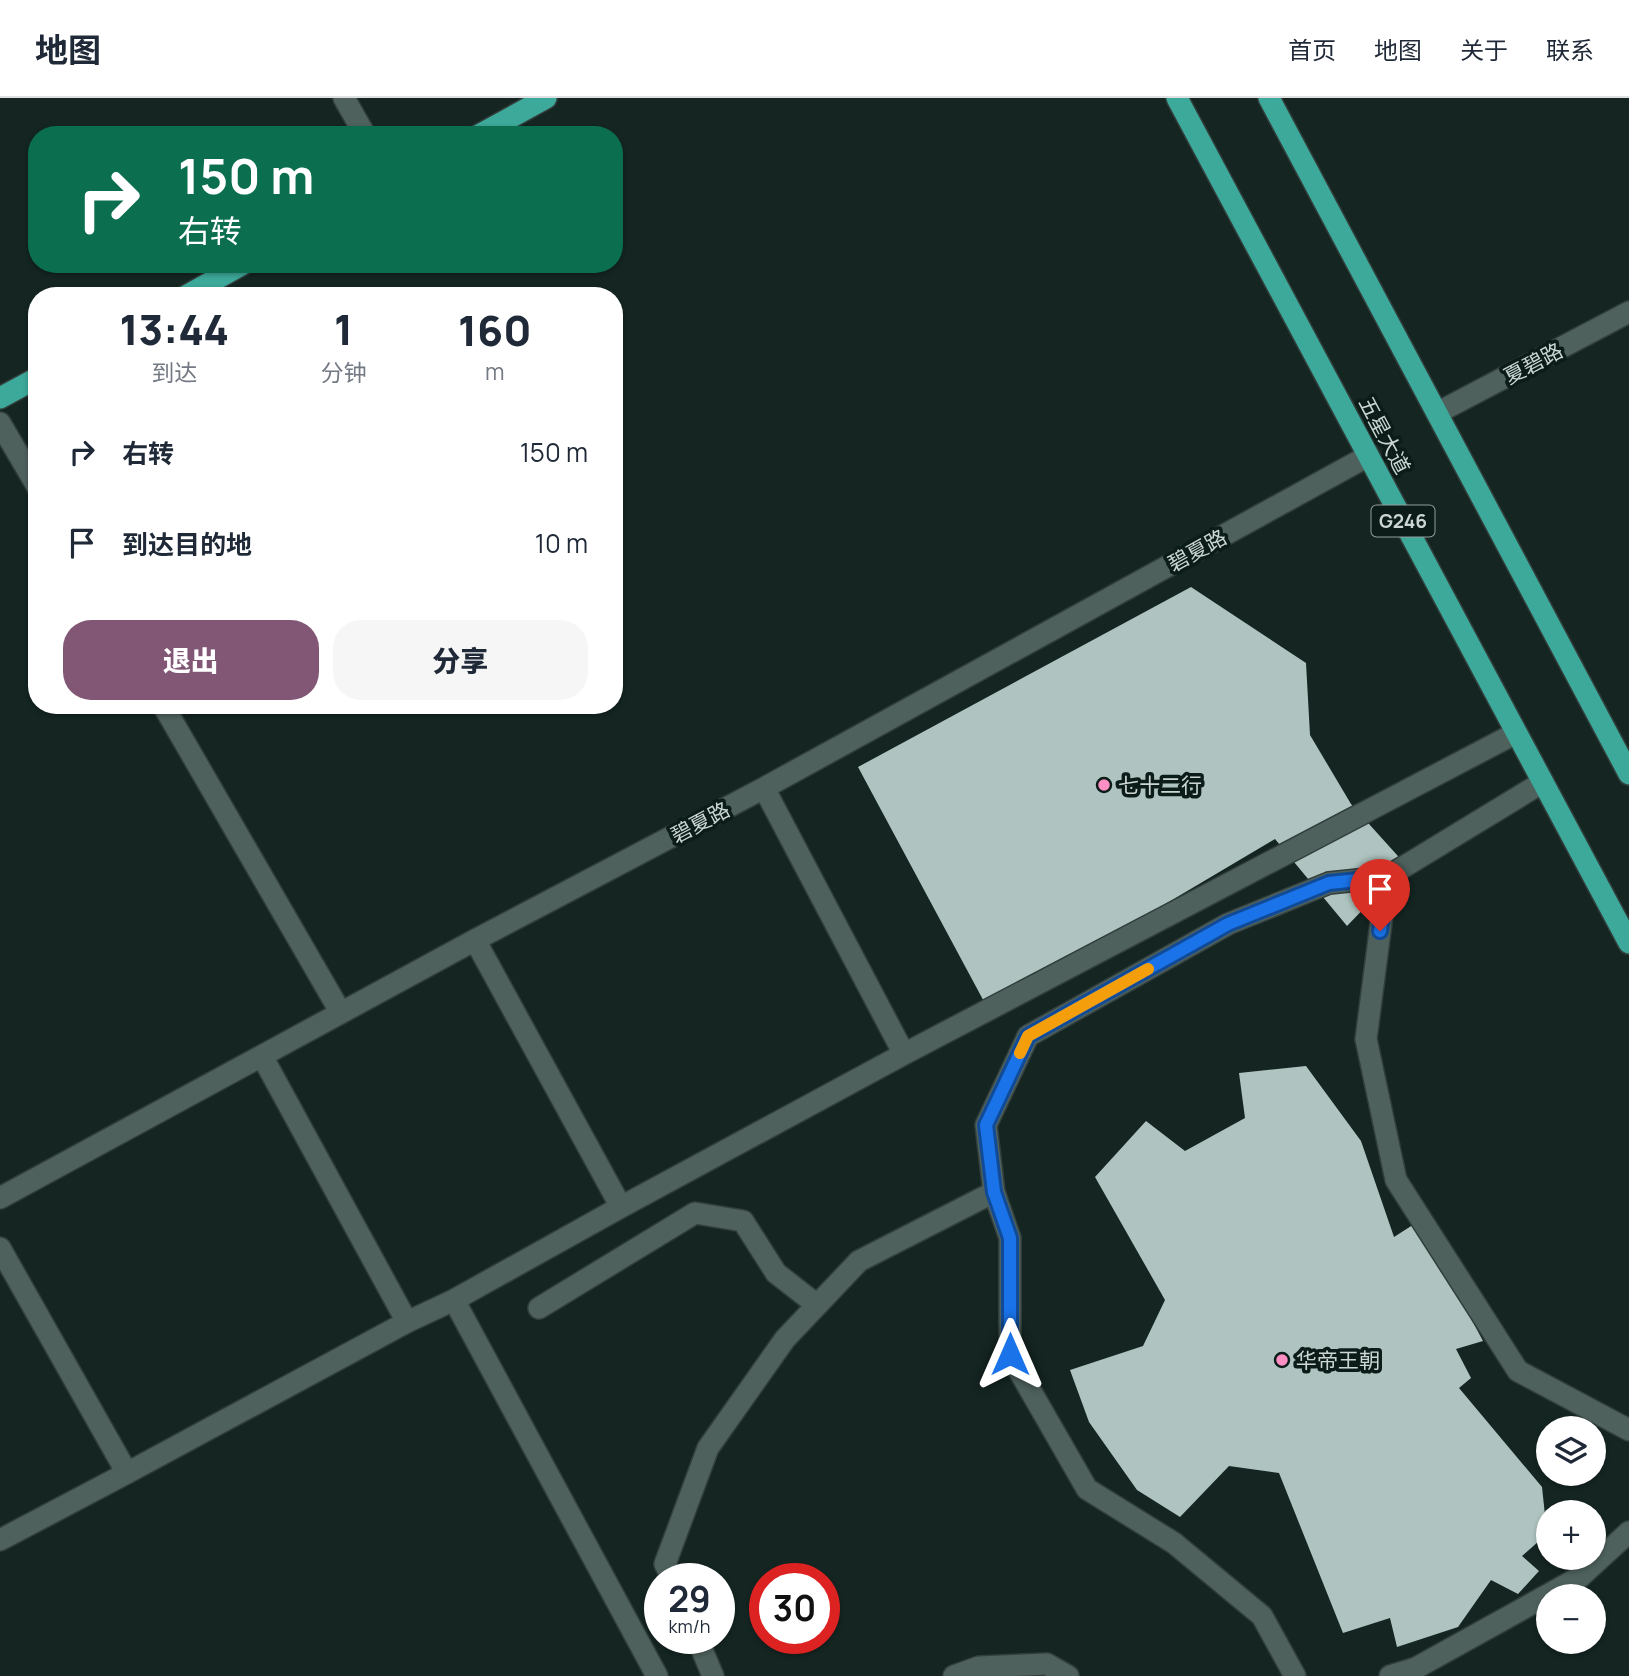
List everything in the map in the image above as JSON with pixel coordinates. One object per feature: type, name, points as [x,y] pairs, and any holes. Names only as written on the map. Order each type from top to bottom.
[{"type":"highway","points":[[495,126],[546,98]]},
{"type":"highway","name":"五星大道","points":[[1177,98],[1629,943]]},
{"type":"highway","points":[[1269,98],[1629,774]]},
{"type":"highway","points":[[202,287],[227,273]]},
{"type":"highway","points":[[0,398],[28,383]]},
{"type":"street","points":[[344,98],[360,126]]},
{"type":"street","name":"夏碧路","points":[[1437,414],[1629,313]]},
{"type":"street","points":[[0,423],[28,471]]},
{"type":"street","name":"碧夏路","points":[[0,1198],[475,940],[764,788],[1368,456]]},
{"type":"street","points":[[168,714],[341,1013]]},
{"type":"street","points":[[0,1540],[407,1322],[454,1300],[904,1054],[1516,733]]},
{"type":"street","points":[[1295,1676],[1262,1616],[1174,1544],[1087,1489],[1010,1354],[1010,1238],[994,1192],[986,1125],[1028,1036],[1228,924],[1329,883],[1387,877],[1543,782]]},
{"type":"street","points":[[764,788],[904,1054]]},
{"type":"street","points":[[1387,877],[1367,1039],[1396,1180],[1518,1371],[1629,1430]]},
{"type":"street","points":[[475,940],[621,1207]]},
{"type":"street","points":[[262,1056],[407,1322]]},
{"type":"street","points":[[666,1563],[708,1448],[785,1339],[859,1261],[994,1192]]},
{"type":"street","points":[[540,1308],[695,1213],[743,1221],[776,1273],[817,1305]]},
{"type":"street","points":[[0,1248],[127,1473]]},
{"type":"street","points":[[454,1300],[657,1676]]},
{"type":"street","points":[[1390,1676],[1416,1668],[1580,1577],[1629,1532]]},
{"type":"street","points":[[704,1654],[713,1676]]},
{"type":"street","points":[[954,1676],[979,1667],[1047,1664],[1068,1676]]},
{"type":"building","name":"七十二行","points":[[1191,587],[1306,663],[1310,735],[1351,804],[1406,865],[1347,926],[1275,839],[988,1009],[858,767]]},
{"type":"building","name":"华帝王朝","points":[[1306,1066],[1361,1141],[1394,1237],[1419,1221],[1483,1341],[1456,1349],[1471,1378],[1459,1388],[1536,1480],[1536,1486],[1542,1487],[1543,1500],[1536,1500],[1536,1544],[1522,1556],[1539,1571],[1518,1594],[1491,1580],[1458,1627],[1397,1647],[1390,1618],[1343,1633],[1279,1473],[1229,1466],[1180,1517],[1137,1490],[1089,1422],[1070,1370],[1143,1346],[1165,1300],[1095,1177],[1146,1121],[1185,1151],[1245,1118],[1239,1073]]},
{"type":"slow traffic","points":[[1020,1053],[1028,1036],[1148,969]]},
{"type":"place","name":"七十二行","points":[[1104,785]]},
{"type":"place","name":"华帝王朝","points":[[1282,1360]]},
{"type":"route","points":[[1010,1354],[1010,1238],[994,1192],[986,1125],[1028,1036],[1228,924],[1329,883],[1387,877],[1380,931]]}]
